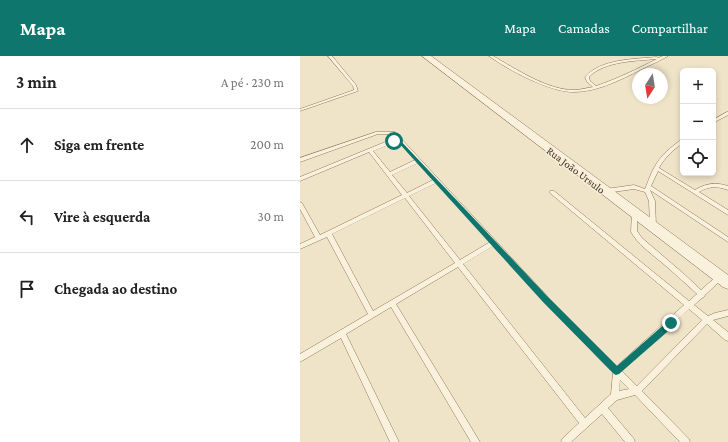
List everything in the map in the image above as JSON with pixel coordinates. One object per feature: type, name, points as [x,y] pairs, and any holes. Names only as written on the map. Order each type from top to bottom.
[{"type":"street","name":"Rua João Ursulo","points":[[426,56],[724,280]]},
{"type":"lane","points":[[300,110],[356,91],[355,86],[330,56]]},
{"type":"lane","points":[[491,56],[524,75],[546,84],[572,91],[583,91],[595,87],[665,57]]},
{"type":"lane","points":[[595,87],[588,81],[587,78],[589,74],[595,70],[618,63],[665,57]]},
{"type":"lane","points":[[716,120],[728,113]]},
{"type":"lane","points":[[300,160],[378,133],[393,133],[493,243],[686,442]]},
{"type":"lane","points":[[300,179],[398,139]]},
{"type":"lane","points":[[653,226],[652,201],[648,189],[656,168],[666,154],[680,143]]},
{"type":"lane","points":[[370,150],[586,424]]},
{"type":"lane","points":[[389,174],[418,161]]},
{"type":"lane","points":[[656,168],[728,212]]},
{"type":"lane","points":[[300,247],[436,181]]},
{"type":"lane","points":[[695,192],[707,185],[713,184],[728,188]]},
{"type":"lane","points":[[604,191],[623,187],[648,189],[728,240]]},
{"type":"lane","points":[[552,192],[728,337]]},
{"type":"lane","points":[[300,204],[319,238]]},
{"type":"lane","points":[[634,212],[634,232],[640,240],[702,295]]},
{"type":"lane","points":[[328,233],[372,315]]},
{"type":"lane","points":[[300,358],[493,243]]},
{"type":"lane","points":[[615,396],[616,371],[702,295],[724,280]]},
{"type":"lane","points":[[392,303],[476,442]]},
{"type":"lane","points":[[565,442],[603,409],[615,396],[637,391],[707,320],[715,316],[728,313]]},
{"type":"lane","points":[[342,333],[395,442]]},
{"type":"lane","points":[[603,409],[631,442]]},
{"type":"route","points":[[394,141],[398,139],[546,299],[616,371],[671,323]]}]
